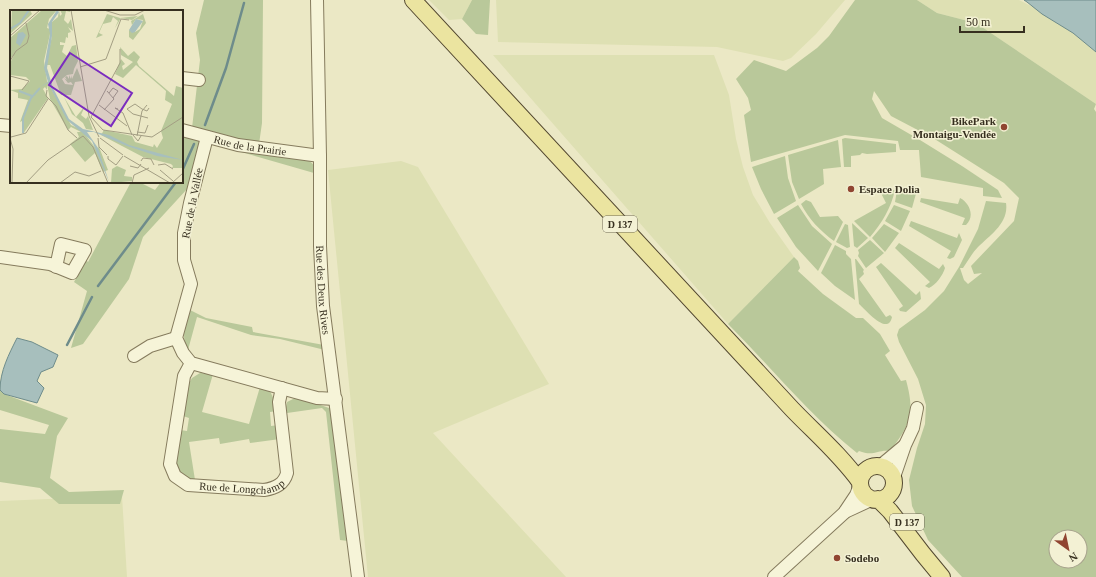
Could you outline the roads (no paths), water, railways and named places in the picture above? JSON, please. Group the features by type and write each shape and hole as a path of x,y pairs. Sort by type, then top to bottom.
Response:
{"main road":[{"name":"D 137","path":"413,0 792,409 829,445 849,467 860,483"},
{"name":"D 137","path":"829,445 875,467"},
{"path":"875,467 888,471 892,485 886,496 875,499 864,494 860,483 863,473 875,467"},
{"name":"D 137","path":"892,485 923,554"},
{"name":"D 137","path":"875,499 890,511 942,577"}],"street":[{"name":"Rue des Deux Rives","path":"317,0 320,246 323,306 358,577"},
{"path":"183,78 199,80"},
{"path":"0,125 10,126"},
{"name":"Rue de la Prairie","path":"183,130 238,145 320,156"},
{"name":"Rue de la Vallée","path":"176,338 191,284 184,260 184,233 206,137"},
{"path":"0,257 56,266"},
{"path":"134,356 150,346 176,338 183,353 191,363 317,398 336,399"},
{"name":"Rue de Longchamp","path":"191,363 184,376 170,464 175,476 188,485 264,490 274,488 286,479 287,473 279,402 282,388"},
{"path":"892,485 905,445 913,428 917,408"},
{"path":"875,467 905,445"},
{"path":"774,577 844,513 856,495 860,483"},
{"path":"844,513 875,499"}],"water":[{"path":"1024,0 1096,0 1096,52 1073,33 1042,14"},
{"path":"17,338 32,342 58,355 53,367 41,372 37,381 44,388 37,403 4,394 0,390 3,369"}],"waterway":[{"path":"205,125 226,68 244,3"},
{"path":"183,169 194,144"},
{"path":"98,286 175,183"},
{"path":"67,345 92,297"}],"place":[{"name":"BikePark Montaigu-Vendée","path":"1004,127"},
{"name":"Espace Dolia","path":"851,189"},
{"name":"Sodebo","path":"837,558"}]}
